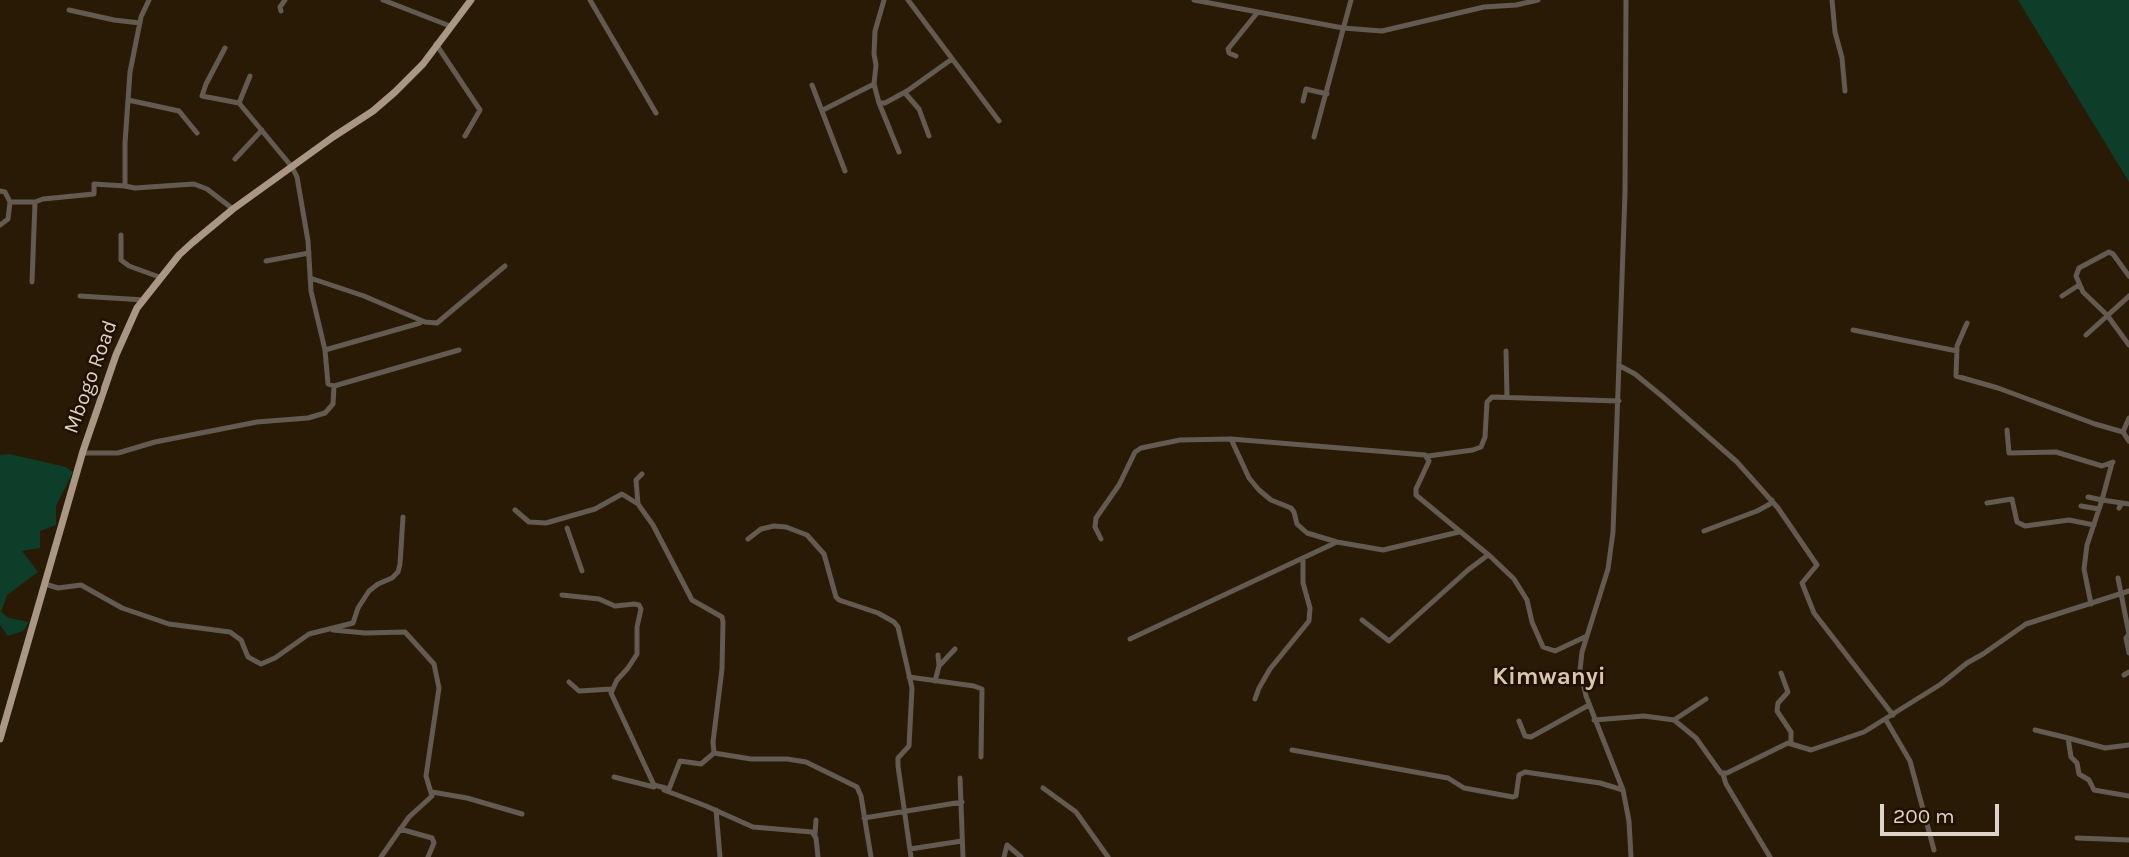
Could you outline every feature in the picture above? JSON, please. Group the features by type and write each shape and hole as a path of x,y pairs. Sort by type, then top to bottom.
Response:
{"main road":[{"name":"Mbogo Road","path":"0,739 82,453 116,355 132,318 179,255 233,209 373,111 423,64 471,0"}],"street":[{"path":"125,186 130,72 140,23 148,2 138,0"},
{"path":"281,11 280,7 285,0"},
{"path":"383,0 450,26"},
{"path":"590,0 656,113"},
{"path":"884,0 875,31 874,84 899,152"},
{"path":"908,0 999,121"},
{"path":"1194,0 1343,28 1382,31 1484,8 1538,0"},
{"path":"1314,137 1351,0"},
{"path":"1626,0 1626,138 1612,545 1580,670 1594,720 1623,790 1629,821 1631,857"},
{"path":"1832,0 1845,91"},
{"path":"69,10 140,23"},
{"path":"1236,56 1229,53 1228,48 1257,13"},
{"path":"436,44 480,110 466,136"},
{"path":"225,48 205,84 202,96 239,103 292,167 297,177 309,253 311,291 325,349 326,382 334,386 459,350"},
{"path":"879,103 885,103 905,93 952,59"},
{"path":"239,103 250,76"},
{"path":"823,110 874,84"},
{"path":"812,85 845,171"},
{"path":"1303,101 1306,89 1327,94"},
{"path":"905,93 919,109 929,136"},
{"path":"128,100 179,111 197,133"},
{"path":"234,159 262,130"},
{"path":"10,202 35,202 93,194 94,184 135,188 194,184 233,209"},
{"path":"0,191 5,192 10,202 8,219 0,225"},
{"path":"33,282 35,202"},
{"path":"121,235 121,260 129,266 162,278"},
{"path":"267,261 309,253"},
{"path":"2129,275 2113,254 2107,253 2077,270 2076,276 2086,296 2108,315 2129,345"},
{"path":"310,278 364,296 425,322 437,323 505,265"},
{"path":"2062,296 2079,285"},
{"path":"80,296 144,300"},
{"path":"2086,335 2129,296"},
{"path":"325,349 420,323"},
{"path":"1967,323 1957,346 1956,376 2123,432 2129,441"},
{"path":"1853,330 1957,351"},
{"path":"1506,351 1507,397"},
{"path":"1620,366 1635,374 1737,462 1772,500 1817,565 1802,583 1814,613 1893,715"},
{"path":"82,453 118,453 155,442 257,422 308,418 325,413 333,404 334,386"},
{"path":"1101,539 1094,527 1096,518 1119,485 1137,449 1180,440 1231,439 1428,456 1481,447 1485,438 1487,402 1492,397 1619,401"},
{"path":"2123,432 2129,418"},
{"path":"2007,429 2009,453 2056,452 2102,466 2113,463 2087,545 2084,569 2091,604"},
{"path":"1231,439 1245,469 1259,490 1271,500 1291,508 1303,531 1337,542 1383,550 1460,532"},
{"path":"1428,456 1429,461 1416,489 1416,495 1488,555 1522,590 1537,635 1546,649 1555,651 1587,636"},
{"path":"638,504 636,480 642,474"},
{"path":"515,510 528,522 546,523 595,509 622,494 638,504 653,525 692,600 722,617 722,669 714,753"},
{"path":"2088,497 2120,505 2129,504"},
{"path":"1987,503 2012,499 2017,522 2025,526 2068,520 2094,525"},
{"path":"1704,531 1757,511 1772,500"},
{"path":"2081,506 2099,509"},
{"path":"45,584 58,588 81,585 122,608 169,624 230,632 241,640 248,657 261,664 275,658 309,634 352,625 358,608 369,591 392,578 397,572 400,564 403,517"},
{"path":"748,539 761,529 774,526 786,527 807,535 824,554 836,597 878,613 896,625 912,698 910,741 907,750 898,758 911,857"},
{"path":"567,528 582,571"},
{"path":"1130,639 1337,542"},
{"path":"1362,620 1389,641 1488,555"},
{"path":"1255,699 1270,669 1309,621 1310,608 1304,592 1303,558"},
{"path":"2118,578 2129,634 2126,638 2129,653"},
{"path":"1791,743 1811,750 1864,732 1886,720 2026,624 2129,591"},
{"path":"562,595 599,599 615,606 634,604 641,609 637,626 637,654 611,693 654,785 668,789 680,761 701,764 714,753 751,759 787,759 815,765 860,791 871,857"},
{"path":"327,629 358,633 405,632 434,664 439,688 426,776 432,796 400,829 381,857"},
{"path":"939,666 955,649"},
{"path":"935,681 939,666 938,655"},
{"path":"1781,673 1788,692 1777,711 1791,732 1791,743"},
{"path":"909,677 982,689 981,757"},
{"path":"569,682 579,691 612,689"},
{"path":"1674,720 1706,699"},
{"path":"1519,721 1525,736 1531,737 1589,705"},
{"path":"1594,720 1644,716 1674,720 1696,738 1723,774 1726,785 1770,857"},
{"path":"1886,720 1910,761 1934,850"},
{"path":"2035,730 2105,748 2129,744"},
{"path":"2068,738 2071,757 2077,763 2079,774 2089,780 2093,789 2129,796"},
{"path":"1723,774 1791,743"},
{"path":"1292,750 1448,778 1464,788 1513,797 1516,796 1521,772 1600,783 1623,790"},
{"path":"614,776 672,793 753,827 810,831 815,834"},
{"path":"960,778 963,857"},
{"path":"1043,788 1076,812 1108,857"},
{"path":"432,792 467,798 522,814"},
{"path":"864,818 962,802"},
{"path":"716,810 720,857"},
{"path":"816,820 818,857"},
{"path":"400,829 432,838 434,842 428,857"},
{"path":"2077,838 2129,840"},
{"path":"910,849 962,841"},
{"path":"1004,857 1007,845 1021,857"}],"green space":[{"path":"2018,0 2129,0 2129,182"},
{"path":"9,454 66,467 73,472 56,506 56,525 40,531 40,548 22,551 38,572 7,595 1,612 9,618 29,622 23,631 8,636 0,625 0,455"}],"district":[{"name":"Kimwanyi","path":"1549,677"}]}
